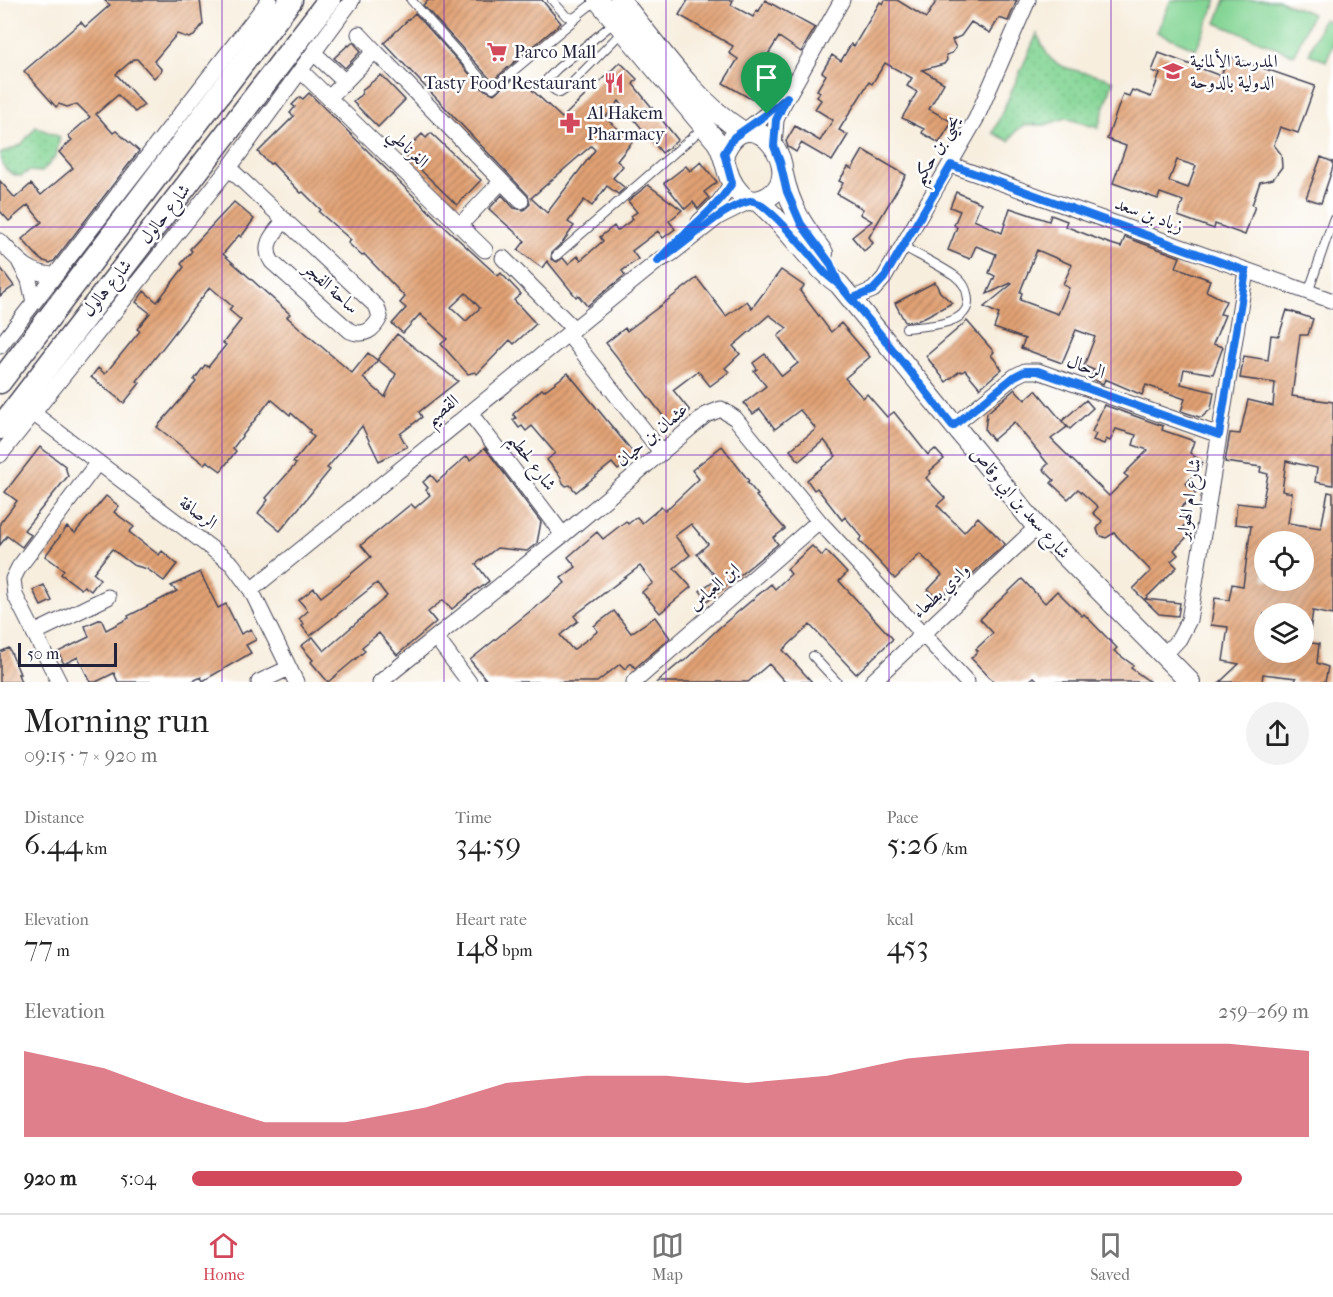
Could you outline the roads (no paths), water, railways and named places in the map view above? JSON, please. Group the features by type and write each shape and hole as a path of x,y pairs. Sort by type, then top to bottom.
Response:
{"main road":[{"name":"شارع حالول","path":"0,382 291,0"},
{"name":"شارع حالول","path":"0,428 329,0"}],"street":[{"path":"0,345 269,0"},
{"name":"شارع هالول","path":"0,455 229,168 352,0"},
{"path":"597,0 705,126 724,153 732,183 740,195 754,201 769,197 782,181 783,174 774,146 776,120 842,0"},
{"path":"620,0 704,101 722,118 744,131 762,134 774,146"},
{"name":"يحيى بن حكيم","path":"845,292 873,290 903,246 976,119 1028,0"},
{"path":"359,34 521,201"},
{"path":"329,98 375,51"},
{"path":"314,53 345,82"},
{"name":"الغرناطي","path":"301,71 485,250"},
{"path":"724,153 731,139 787,97"},
{"name":"زياد بن سعد","path":"951,165 1333,302"},
{"name":"ساحة الفجر","path":"229,168 285,220 377,307 380,317 376,326 364,334 350,331 272,262 268,255 268,242 285,220"},
{"name":"شارع سعد بن ابي وقاص","path":"783,174 792,208 830,263 845,292"},
{"path":"460,225 501,182"},
{"name":"القصيم","path":"658,261 668,249 711,211 732,183"},
{"name":"شارع سعد بن ابي وقاص","path":"754,201 774,216 845,292 1037,527 1186,680"},
{"name":"القصيم","path":"251,590 658,261 671,254 718,217 754,201"},
{"path":"0,241 18,260 35,272 56,275"},
{"path":"503,258 571,332 662,453"},
{"path":"18,260 29,280 34,302"},
{"name":"شارع ام الهوابر","path":"1164,655 1179,639 1190,620 1246,271"},
{"name":"الرحال","path":"953,426 1015,376 1025,371 1038,371 1219,435"},
{"name":"عثمان بن حيان","path":"380,682 563,535 706,415 722,409 735,418 819,521 967,682"},
{"name":"الرصافة","path":"33,413 232,564 251,590 296,682"},
{"name":"شارع لحطيم","path":"470,413 563,535"},
{"path":"58,682 15,595 13,579 15,573 98,462"},
{"name":"ابن العباس","path":"634,682 819,521"},
{"name":"وادي بطحاء","path":"872,682 1037,527"},
{"path":"34,633 108,597"},
{"path":"436,639 469,682"},
{"path":"259,682 289,668"}],"lane":[{"path":"411,0 486,84 493,88 597,0"},
{"path":"552,0 566,16 578,17"},
{"path":"620,26 566,89 560,93 548,85 547,80 558,68 620,26"},
{"path":"556,256 705,126"},
{"path":"1308,293 1330,241 1333,220"},
{"path":"903,246 956,277 967,288 968,304 959,317 947,324 906,328"},
{"path":"813,656 837,682"}],"place":[{"name":"Parco Mall","path":"497,52"},
{"name":"المدرسة الألمانية الدولية بالدوحة","path":"1173,71"},
{"name":"Tasty Food Restaurant","path":"614,83"},
{"name":"Al Hakem Pharmacy","path":"570,123"}]}
